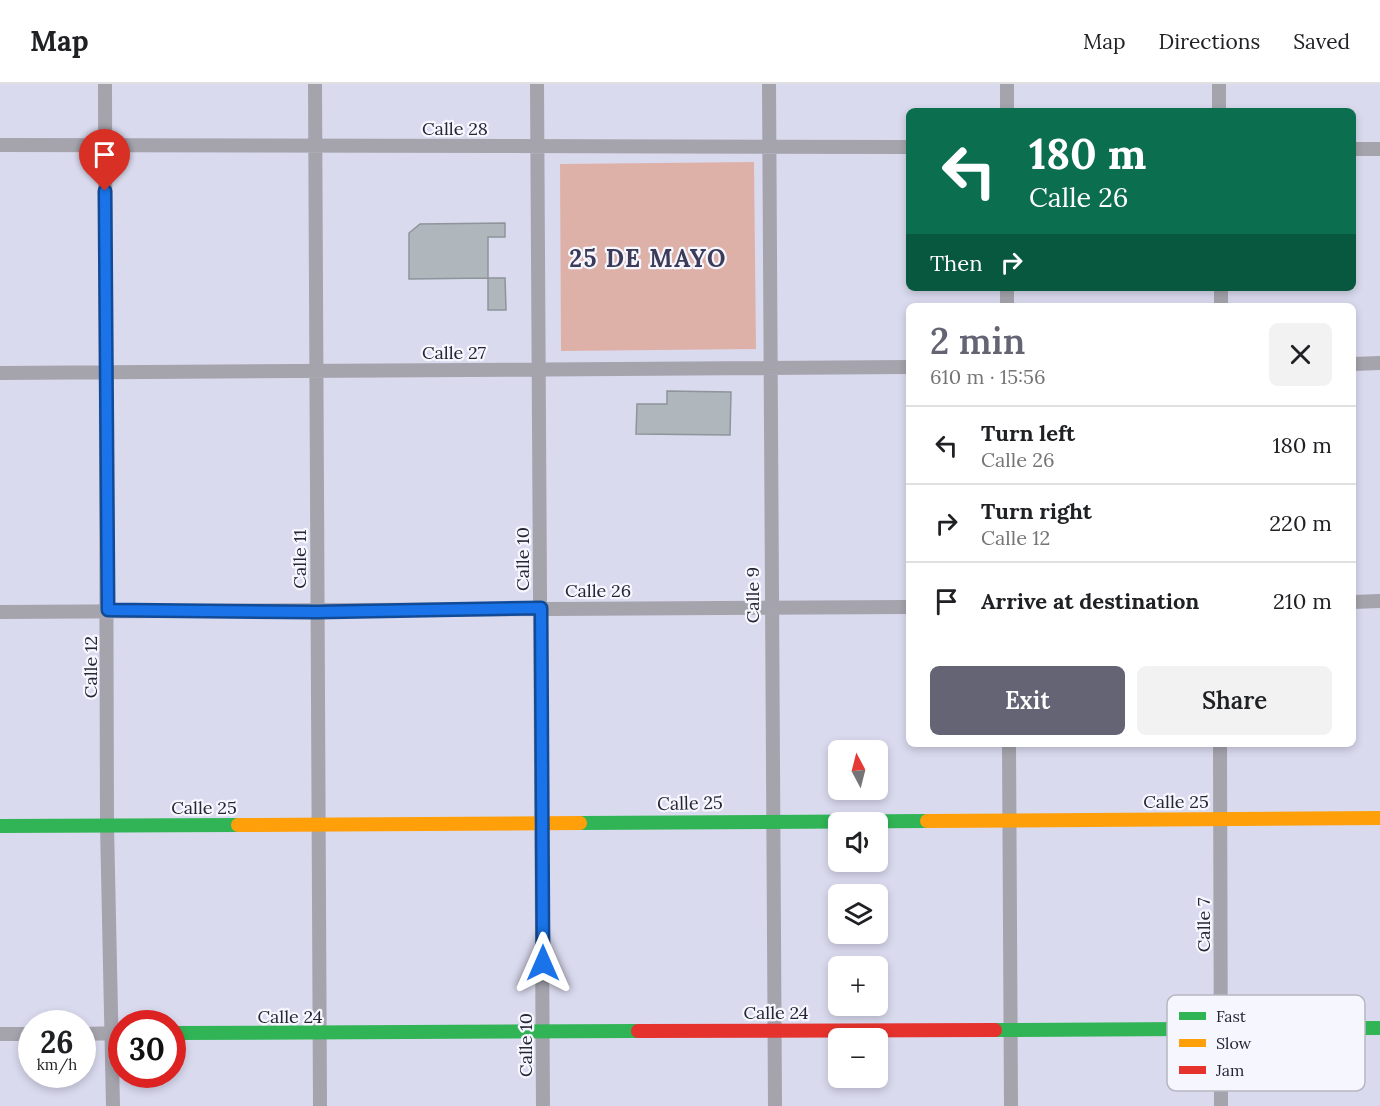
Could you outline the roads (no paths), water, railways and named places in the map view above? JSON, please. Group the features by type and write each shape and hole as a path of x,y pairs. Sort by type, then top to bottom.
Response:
{"street":[{"name":"Calle 12","path":"105,84 107,825 116,1010"},
{"name":"Calle 11","path":"315,84 320,1106"},
{"name":"Calle 10","path":"537,84 543,1106"},
{"name":"Calle 9","path":"769,84 771,820 775,1106"},
{"path":"1007,84 1007,108"},
{"path":"1219,84 1219,108"},
{"name":"Calle 28","path":"0,145 906,147"},
{"path":"1356,149 1380,149"},
{"path":"1356,363 1380,363"},
{"name":"Calle 27","path":"0,373 540,369 770,370 906,367"},
{"path":"1356,602 1380,601"},
{"name":"Calle 26","path":"0,612 906,607"},
{"path":"1009,747 1011,1106"},
{"name":"Calle 7","path":"1220,747 1221,995"},
{"name":"Calle 25","path":"0,826 1380,818"},
{"name":"Calle 24","path":"1365,1028 1380,1028"},
{"name":"Calle 24","path":"186,1034 774,1029 1167,1029"},
{"path":"0,1034 18,1034"},
{"name":"Calle 12","path":"113,1106 114,1088"}],"district":[{"name":"25 DE MAYO","path":"648,258"}]}
